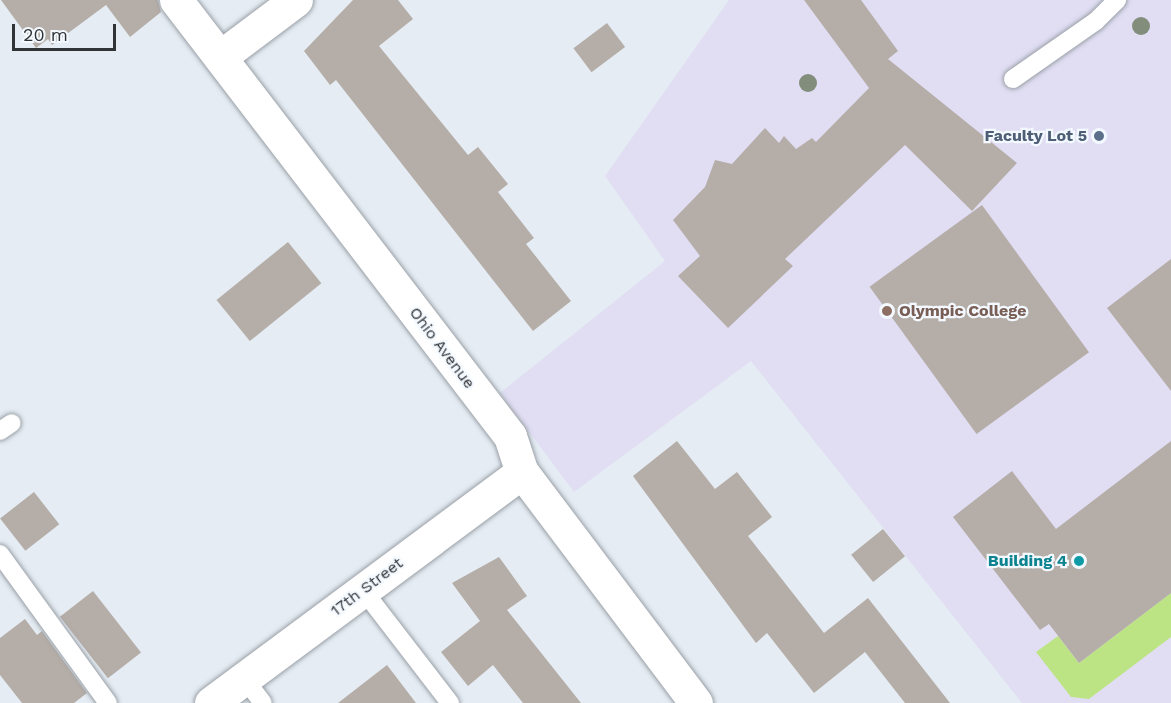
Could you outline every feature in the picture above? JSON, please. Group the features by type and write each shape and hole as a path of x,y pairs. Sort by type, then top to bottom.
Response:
{"street":[{"name":"Ohio Avenue","path":"176,0 510,436 522,472 696,703"},
{"path":"220,57 296,0"},
{"name":"17th Street","path":"211,703 254,691 363,590 522,472"}],"lane":[{"path":"1013,80 1096,21 1117,0"},
{"path":"0,554 108,703"},
{"path":"363,590 450,703"}],"shaded area":[{"name":"Olympic College","path":"729,0 1171,0 1171,703 1022,703 751,361 574,492 500,393 665,261 605,176"}],"green space":[{"path":"1171,593 1171,637 1089,699 1071,697 1036,652 1058,636 1079,663"}],"building":[{"path":"1,0 158,0 161,12 130,37 106,5 52,45 48,39 36,48"},
{"path":"353,0 398,0 413,19 379,46 468,155 478,147 508,184 498,192 534,238 526,244 571,301 533,331 336,80 330,85 304,51"},
{"path":"804,0 861,0 898,51 888,59 1017,163 972,211 905,145 785,259 793,266 728,328 678,276 700,256 673,220 705,187 715,160 732,164 765,128 779,143 784,136 796,149 812,138 816,142 869,88"},
{"path":"607,23 625,47 592,72 573,48"},
{"path":"982,205 1089,352 977,434 870,287"},
{"path":"288,242 321,283 250,341 217,300"},
{"path":"1171,259 1171,391 1107,308"},
{"path":"677,441 715,489 737,472 772,517 748,536 824,633 868,598 950,703 905,703 865,652 814,693 767,633 756,643 633,476"},
{"name":"Building 4","path":"1171,441 1171,593 1079,663 1049,624 1040,630 953,517 1012,471 1056,529"},
{"path":"34,492 59,524 25,551 0,518"},
{"path":"883,529 905,556 873,582 851,555"},
{"path":"499,557 527,596 507,610 581,703 523,703 493,665 468,686 441,652 480,621 452,583"},
{"path":"93,591 141,652 108,678 60,617"},
{"path":"25,619 37,635 42,631 87,693 74,703 22,703 0,675 0,638"},
{"path":"387,665 416,703 338,703"}],"place":[{"name":"Faculty Lot 5","path":"1099,136"},
{"name":"Olympic College","path":"887,311"},
{"name":"Building 4","path":"1079,561"}]}
